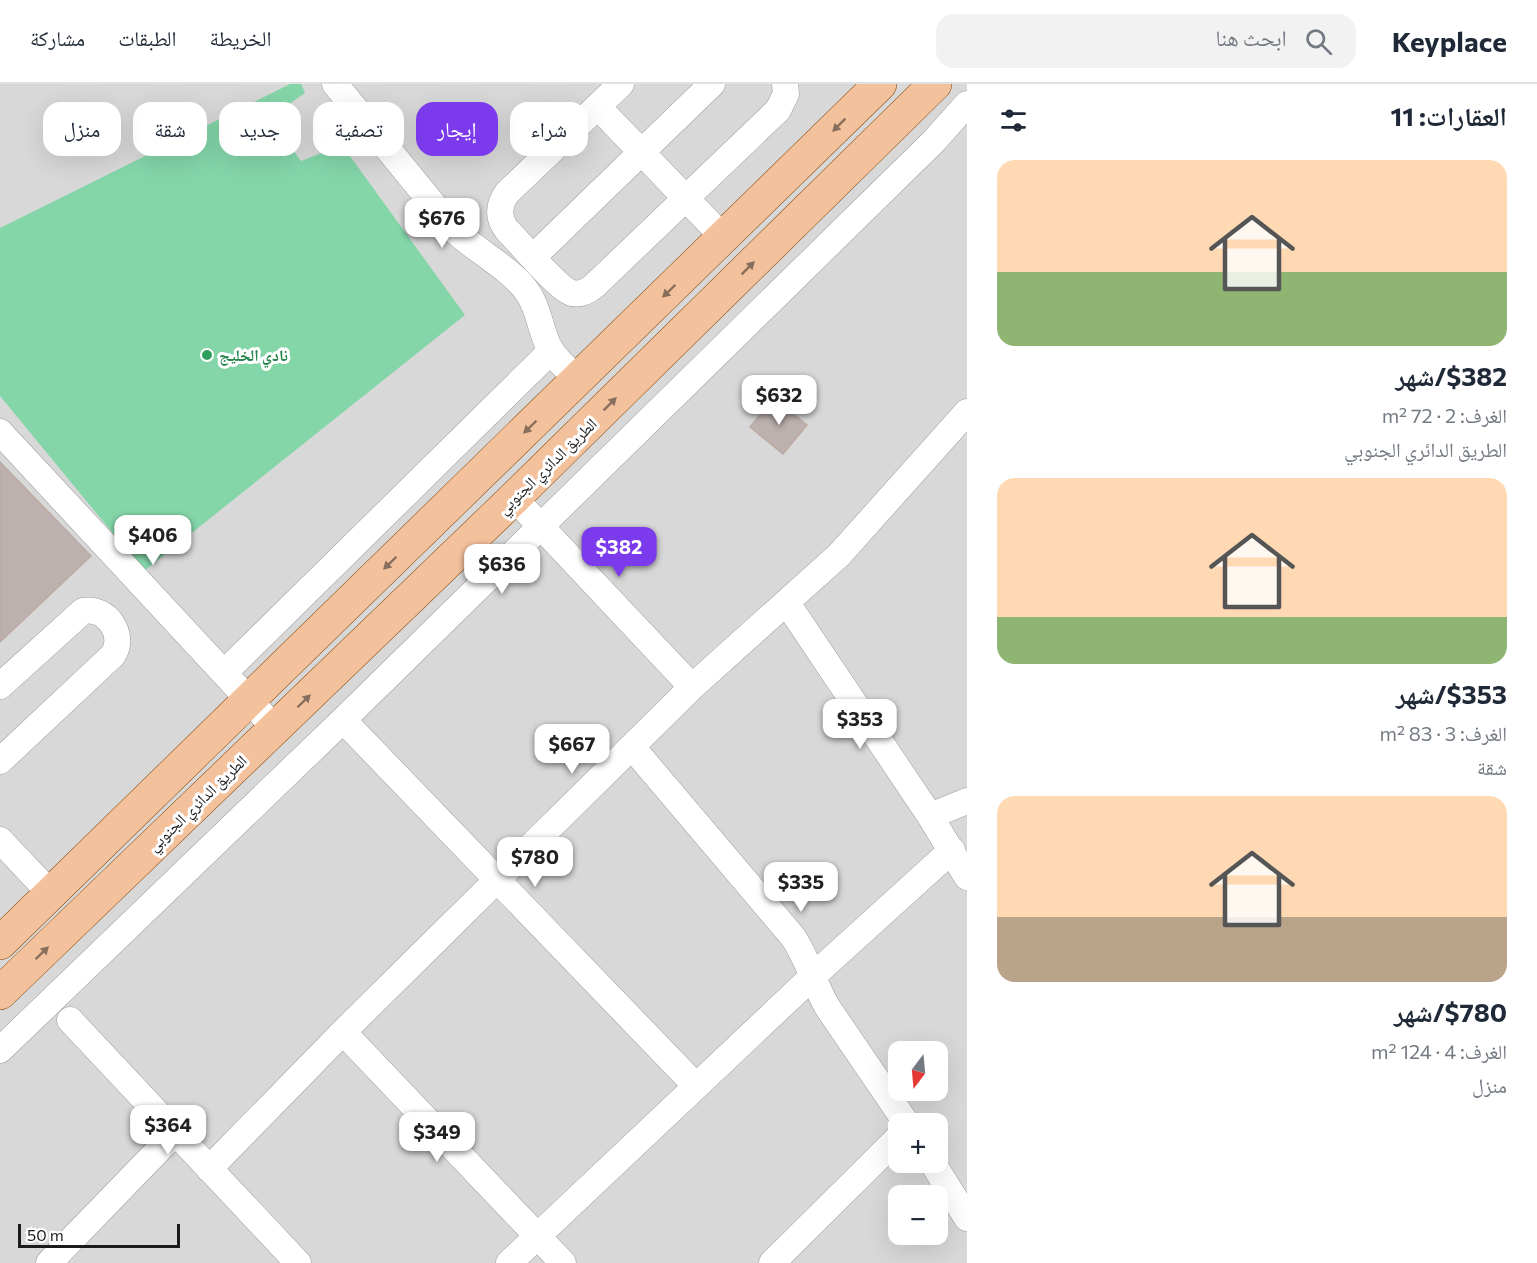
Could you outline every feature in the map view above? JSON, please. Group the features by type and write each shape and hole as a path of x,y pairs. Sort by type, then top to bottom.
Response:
{"main road":[{"path":"0,943 880,84"},
{"name":"الطريق الدائري الجنوبي","path":"0,993 514,498 936,84"}],"street":[{"path":"335,84 454,230 470,245 517,279 537,309 551,351 579,379"},
{"path":"621,84 507,193 500,208 502,224 564,289 570,292 583,293 594,286 778,110 786,94 785,84"},
{"path":"533,257 712,84"},
{"path":"0,1050 343,720 964,114 936,84"},
{"path":"598,107 724,238"},
{"path":"224,674 551,351"},
{"path":"209,1169 496,879 692,687 839,555 967,412"},
{"path":"0,432 275,728"},
{"path":"514,498 692,687"},
{"path":"787,603 930,816 967,878"},
{"path":"0,686 83,611 101,613 116,628 119,642 113,655 0,761"},
{"path":"343,720 696,1086"},
{"path":"632,747 793,937 805,956 812,977 828,1008 900,1113"},
{"path":"930,816 967,801"},
{"path":"0,840 51,894"},
{"path":"509,1263 812,977 952,850"},
{"path":"70,1020 291,1261"},
{"path":"343,1032 563,1263"},
{"path":"49,1263 175,1133"},
{"path":"772,1263 888,1148"},
{"path":"939,1173 967,1218"}],"shaded area":[{"path":"0,84 967,84 967,1263 0,1263"}],"green space":[{"name":"نادي الخليج","path":"290,84 301,84 305,93 292,102 254,102"},
{"name":"نادي الخليج","path":"219,119 219,156 297,156 301,161 314,156 350,156 465,315 144,571 0,396 0,228 145,156 207,156 207,125"}],"building":[{"path":"774,398 807,425 783,454 750,427"},
{"path":"0,462 91,556 0,642"}],"place":[{"name":"نادي الخليج","path":"207,355"}]}
